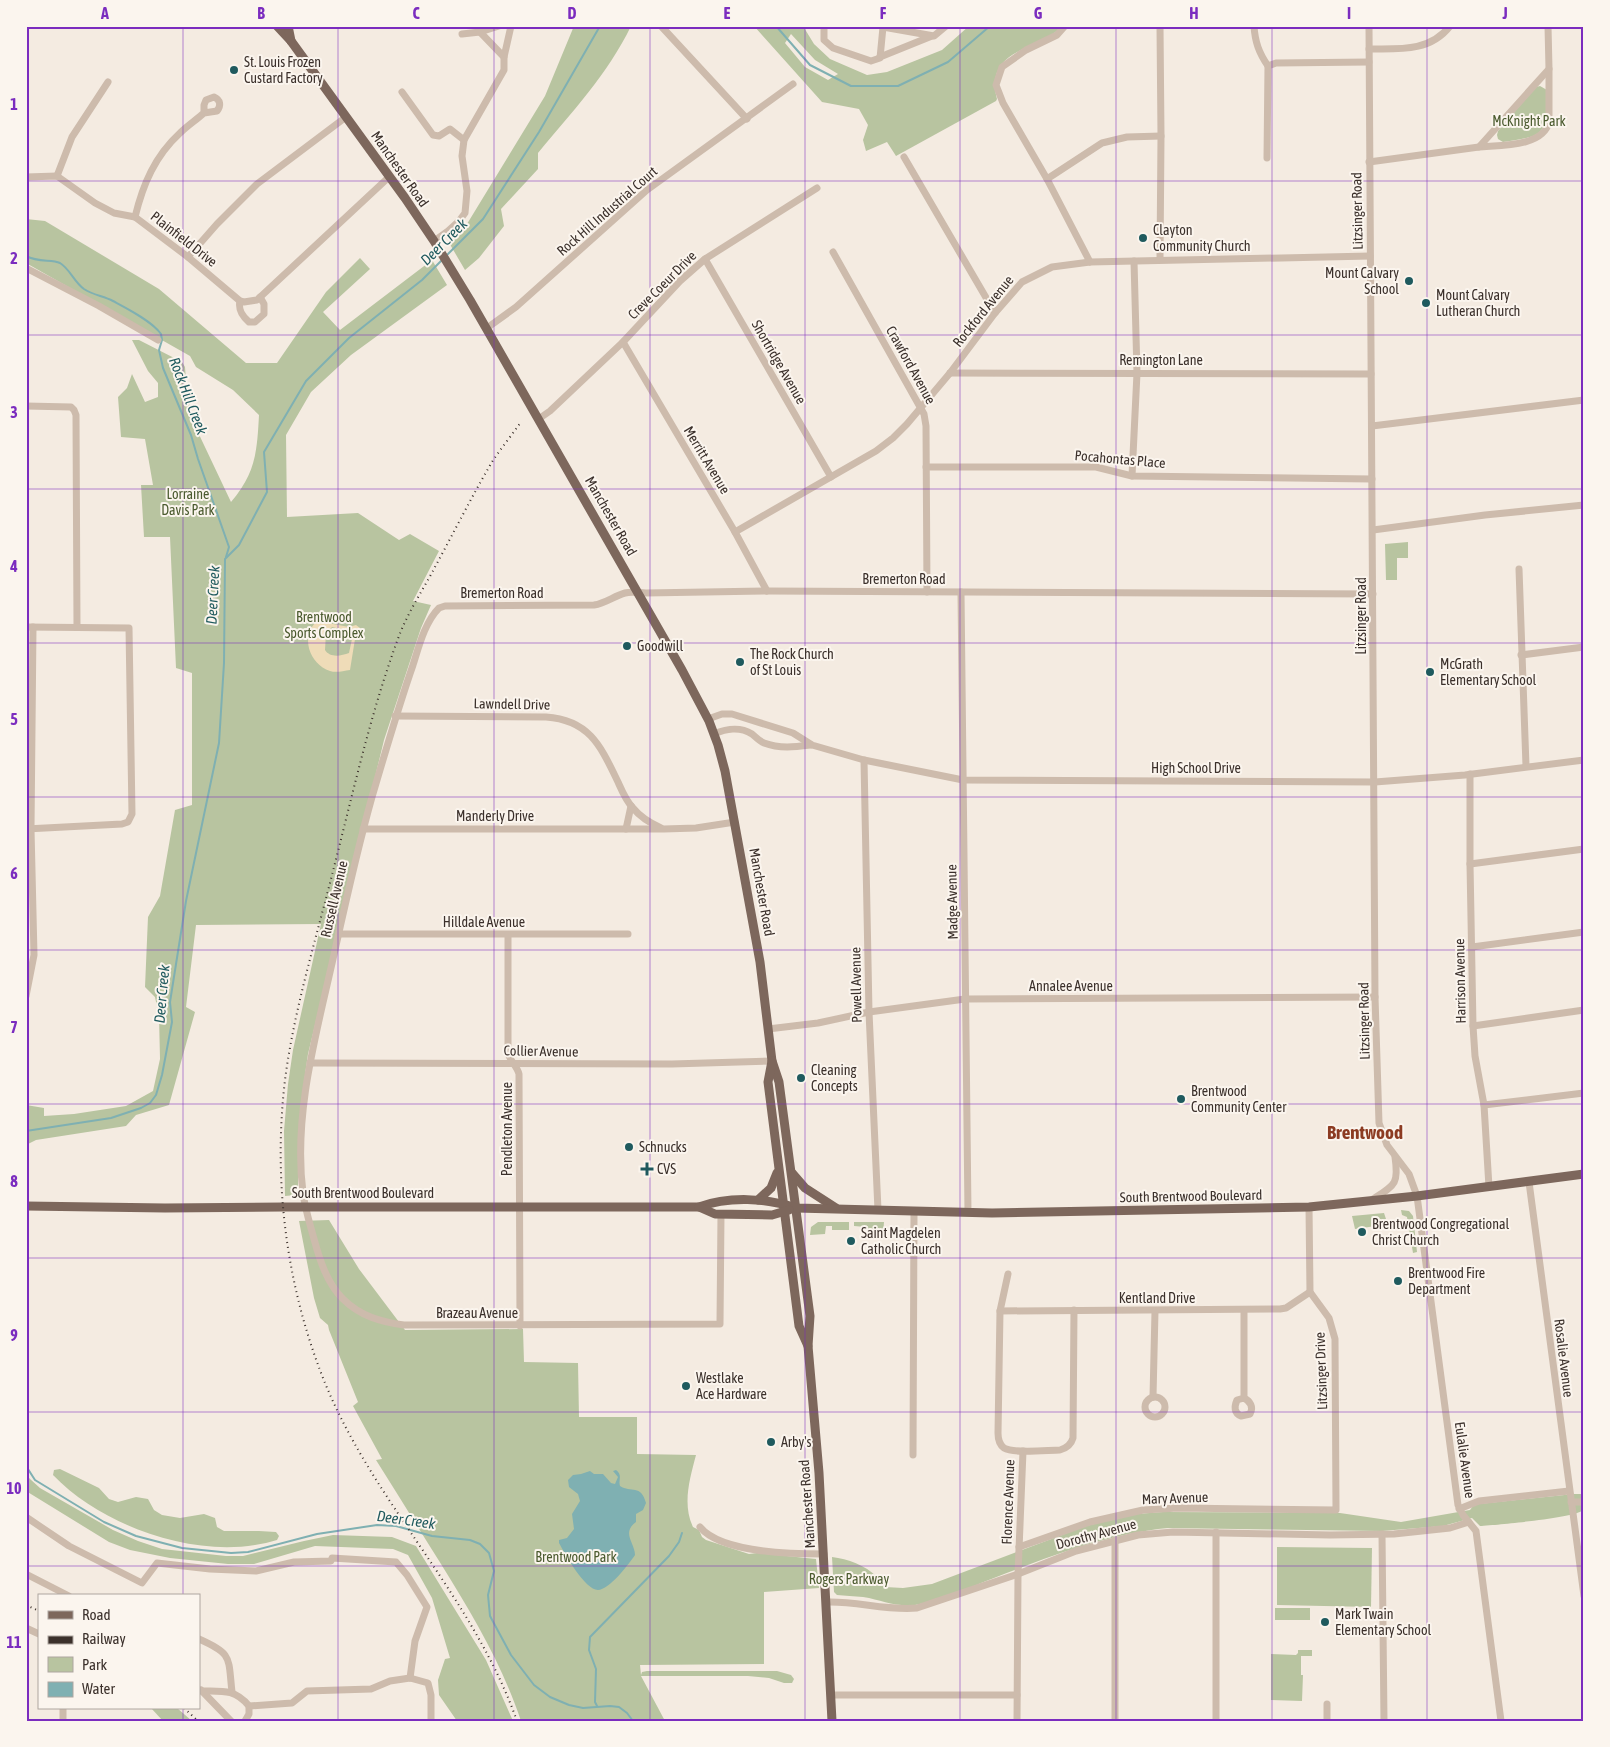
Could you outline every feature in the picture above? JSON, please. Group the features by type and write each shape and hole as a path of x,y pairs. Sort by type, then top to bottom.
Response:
{"main road":[{"name":"Manchester Road","path":"277,26 291,41 436,244 540,418 682,670 714,734 723,764 735,822 761,968 772,1061 780,1082 810,1316 808,1346 818,1453 832,1721"},
{"name":"Manchester Road","path":"288,26 291,41"},
{"name":"Manchester Road","path":"772,1061 768,1082 778,1168 799,1326 808,1346"},
{"path":"758,1200 771,1188 778,1168"},
{"path":"791,1172 805,1188 838,1209"},
{"name":"South Brentwood Boulevard","path":"26,1206 165,1208 305,1206 699,1207 716,1201 758,1200 784,1208 968,1212 1309,1207 1417,1196 1584,1174"},
{"name":"South Brentwood Boulevard","path":"699,1207 715,1214 772,1215 784,1208"}],"street":[{"path":"462,34 480,32 499,26"},
{"path":"436,244 465,213 467,191 462,156 464,140 504,70 504,57 511,26"},
{"path":"661,26 747,118"},
{"path":"824,26 824,40 833,48 871,61 932,36 946,26"},
{"path":"1065,26 1057,35 1026,50 1002,67 996,85 1003,104 1047,179 1090,262"},
{"path":"1160,26 1160,259"},
{"path":"1254,26 1255,39 1260,56 1268,66 1267,158"},
{"name":"Litzsinger Road","path":"1369,26 1374,782 1379,1123 1384,1139 1408,1174 1417,1196"},
{"path":"1369,49 1406,49 1427,45 1450,26"},
{"path":"1370,162 1532,141 1547,130 1549,122 1548,26"},
{"path":"880,57 883,27 932,36"},
{"path":"480,32 504,57"},
{"path":"1268,66 1276,63 1369,62"},
{"path":"1479,147 1549,69"},
{"path":"26,177 57,176 72,137 108,82"},
{"name":"Rock Hill Industrial Court","path":"487,328 516,307 647,190 793,84"},
{"path":"402,92 433,135 439,136 450,129 464,140"},
{"path":"135,216 141,192 155,162 180,133 204,113"},
{"path":"188,257 217,224 257,184 346,117"},
{"path":"1047,179 1102,143 1126,137 1161,136"},
{"path":"904,157 995,313"},
{"name":"Plainfield Drive","path":"57,176 95,203 114,213 135,216 240,301 241,313 248,322 255,322 264,314 264,304 258,298"},
{"path":"240,301 244,302 258,298 389,176"},
{"name":"Creve Coeur Drive","path":"540,418 550,411 623,342 680,281 705,259 817,188"},
{"name":"Crawford Avenue","path":"833,252 921,407 926,421 927,592"},
{"name":"Rockford Avenue","path":"735,532 882,447 898,433 950,373 995,313 1022,282 1052,267 1090,262 1160,259 1370,256"},
{"name":"Shortridge Avenue","path":"705,259 831,477"},
{"path":"1132,476 1137,373 1134,260"},
{"path":"26,268 99,306 158,340"},
{"name":"Merritt Avenue","path":"623,342 768,591"},
{"name":"Remington Lane","path":"950,373 1371,374"},
{"path":"1372,426 1584,400"},
{"path":"26,406 71,408 76,415 77,627"},
{"name":"Pocahontas Place","path":"926,466 1096,467 1132,476 1372,479"},
{"path":"1373,530 1485,514 1584,505"},
{"path":"1520,569 1521,655 1526,766"},
{"name":"Bremerton Road","path":"439,608 446,606 594,605 626,592 1373,594"},
{"name":"Madge Avenue","path":"961,592 968,1212"},
{"name":"Russell Avenue","path":"305,1206 301,1159 302,1128 310,1062 338,934 363,829 395,716 421,642 430,620 439,608"},
{"path":"26,996 34,955 29,829 29,627 129,628 132,814 128,822 122,824 29,829"},
{"path":"1521,655 1584,647"},
{"name":"High School Drive","path":"708,719 722,714 732,714 793,733 812,745 864,760 963,780 1374,782 1470,774 1584,760"},
{"name":"Lawndell Drive","path":"395,716 546,717 561,718 569,721 585,731 601,749 631,806 643,818 664,829"},
{"name":"High School Drive","path":"714,734 726,729 736,729 750,733 760,741 778,747 791,748 812,745"},
{"name":"Powell Avenue","path":"864,760 869,1012 878,1210"},
{"name":"Harrison Avenue","path":"1470,774 1473,1026 1475,1056 1484,1105 1489,1187"},
{"path":"626,829 631,806"},
{"name":"Manderly Drive","path":"363,829 664,829 696,828 735,822"},
{"path":"1470,864 1584,849"},
{"path":"1472,947 1584,932"},
{"name":"Hilldale Avenue","path":"338,934 628,934"},
{"name":"Pendleton Avenue","path":"508,935 508,1054 517,1067 519,1074 520,1326"},
{"name":"Annalee Avenue","path":"768,1030 818,1023 869,1012 965,999 1376,997"},
{"path":"1473,1026 1584,1010"},
{"name":"Collier Avenue","path":"310,1062 663,1064 772,1061"},
{"path":"1484,1105 1584,1093"},
{"path":"1371,1201 1393,1186 1397,1179 1395,1157"},
{"name":"Rosalie Avenue","path":"1529,1182 1584,1596"},
{"name":"Eulalie Avenue","path":"1417,1196 1459,1509 1476,1531 1502,1721"},
{"name":"Brazeau Avenue","path":"305,1206 323,1266 331,1285 356,1310 384,1322 404,1325 720,1324 720,1214"},
{"path":"1309,1207 1310,1292"},
{"path":"913,1455 914,1211"},
{"name":"Florence Avenue","path":"1008,1274 1000,1311 998,1438 1004,1448 1023,1451 1018,1574 1017,1721"},
{"name":"Kentland Drive","path":"1000,1311 1244,1310 1286,1308 1310,1292"},
{"name":"Litzsinger Drive","path":"1310,1292 1329,1318 1334,1339 1336,1510"},
{"path":"1023,1451 1060,1450 1065,1449 1072,1443 1074,1310"},
{"path":"1153,1397 1155,1310"},
{"path":"1244,1310 1244,1398"},
{"path":"1459,1509 1480,1501 1569,1491"},
{"path":"1571,1502 1584,1502"},
{"name":"Mary Avenue","path":"1019,1547 1090,1522 1143,1510 1178,1508 1336,1510"},
{"path":"26,1517 69,1546 142,1584 157,1563 256,1572 294,1562 331,1561 332,1558 396,1562 428,1607 415,1641 410,1678"},
{"name":"Dorothy Avenue","path":"827,1602 855,1602 896,1609 917,1608 1018,1574 1054,1558 1115,1540 1154,1533 1382,1534 1450,1528 1469,1522"},
{"path":"700,1528 711,1537 741,1548 788,1553 824,1554"},
{"path":"1216,1532 1216,1721"},
{"path":"1382,1534 1384,1721"},
{"path":"1115,1540 1115,1721"},
{"path":"26,1574 65,1594"},
{"path":"26,1628 38,1634"},
{"path":"200,1639 220,1648 228,1658 232,1692"},
{"path":"249,1706 292,1702 307,1691 370,1689 390,1681 410,1678 428,1684 431,1695 431,1721"},
{"path":"200,1689 232,1692 243,1699 249,1706 249,1714 245,1721"},
{"path":"200,1689 231,1721"},
{"path":"831,1695 1017,1694"},
{"path":"1327,1704 1327,1721"}],"green space":[{"path":"574,26 631,26 622,44 600,77 538,153 538,169 501,209 504,226 479,258 465,270 448,241 449,238 467,224 545,96"},
{"path":"754,26 803,26 814,44 830,59 867,75 887,72 942,50 969,26 1063,26 1052,34 1015,53 1005,61 998,70 995,83 996,101 896,156 887,142 866,151 863,140 868,125 859,109 822,102","holes":["791,34 815,60 838,74 828,80 805,67 785,43"]},
{"name":"McKnight Park","path":"1540,86 1547,90 1546,116 1541,130 1536,135 1528,138 1503,142 1498,139 1498,131 1536,87"},
{"path":"26,219 45,221 159,289 246,363 277,363 326,292 360,258 370,269 323,312 340,330 432,260 447,285 351,355 311,392 286,435 287,517 358,513 399,540 410,534 439,551 413,601 431,605 421,628 384,740 308,1054 299,1139 298,1191 296,1195 285,1196 284,1131 288,1084 293,1050 321,924 196,925 186,1007 195,1012 169,1105 136,1115 126,1126 36,1140 26,1145 26,1105 44,1108 44,1116 74,1114 126,1106 153,1091 160,1059 159,1016 155,997 145,987 148,917 160,896 175,810 192,805 192,673 176,668 170,537 144,537 141,485 153,485 145,439 121,437 118,397 127,388 132,374 145,402 158,397 158,383 148,371 132,340 139,340 182,362 185,367 187,394 195,426 231,502 246,481 254,461 259,415 233,390 196,367 190,356 26,263"},
{"path":"1408,542 1408,558 1397,558 1397,580 1386,580 1385,544"},
{"path":"1401,1210 1409,1211 1413,1216 1417,1252 1413,1253 1407,1217 1402,1215"},
{"path":"1384,1213 1386,1219 1382,1220 1383,1225 1355,1229 1352,1216"},
{"name":"Brentwood Park","path":"329,1220 359,1269 405,1330 523,1329 524,1362 578,1363 579,1417 637,1417 637,1454 696,1455 688,1491 688,1509 693,1527 699,1530 702,1537 706,1540 749,1554 757,1553 816,1559 819,1588 764,1592 764,1664 640,1665 641,1675 642,1672 647,1671 777,1671 791,1675 794,1679 792,1683 748,1676 641,1676 665,1721 521,1721 505,1679 486,1640 453,1583 376,1460 382,1459 353,1406 358,1402 328,1325 320,1318 314,1298 299,1221"},
{"path":"818,1222 849,1222 849,1230 832,1230 832,1226 826,1226 825,1234 810,1235 811,1227"},
{"path":"854,1222 884,1222 883,1235 872,1235 872,1231 866,1230 866,1227 854,1226"},
{"path":"60,1469 99,1488 109,1499 118,1502 136,1497 148,1499 154,1510 162,1515 180,1518 204,1514 215,1518 217,1527 224,1531 276,1532 279,1536 277,1540 263,1544 229,1547 201,1546 174,1541 120,1522 95,1508 72,1493 53,1475 54,1470"},
{"path":"26,1474 40,1488 113,1530 162,1549 243,1556 333,1535 392,1537 416,1546 486,1660 513,1721 457,1721 439,1695 438,1680 445,1659 450,1658 432,1598 408,1555 393,1549 315,1546 254,1564 228,1564 170,1558 130,1550 109,1542 26,1491"},
{"name":"Rogers Parkway","path":"1584,1494 1583,1510 1566,1516 1517,1523 1480,1526 1472,1518 1443,1526 1382,1531 1168,1528 1145,1531 1080,1547 945,1597 915,1605 901,1605 863,1597 837,1595 834,1592 832,1557 844,1559 862,1566 878,1578 885,1587 903,1588 932,1584 1086,1526 1136,1514 1163,1512 1340,1513 1401,1522 1470,1510 1473,1506 1479,1504"},
{"path":"1277,1547 1372,1548 1371,1607 1277,1605"},
{"path":"1275,1608 1310,1608 1310,1620 1275,1620"},
{"path":"1298,1650 1312,1650 1312,1656 1301,1656 1301,1675 1303,1675 1302,1701 1271,1700 1271,1654 1296,1655"},
{"path":"153,1710 179,1710 192,1721 163,1721"}],"sand":[{"path":"317,621 349,627 356,625 360,628 360,633 355,639 350,670 332,672 317,662 312,656 308,642 312,627","holes":["332,627 349,631 352,639 349,653 336,656 327,653 325,650 326,633"]}],"water":[{"path":"616,1470 620,1476 620,1486 638,1491 644,1497 646,1503 643,1510 636,1514 636,1522 629,1534 635,1555 624,1570 608,1586 598,1590 587,1584 582,1578 559,1543 559,1540 567,1538 574,1529 572,1514 580,1501 578,1494 569,1487 568,1480 573,1475 590,1471 594,1474 603,1474 611,1483 615,1484 618,1477 613,1471"}],"waterway":[{"name":"Deer Creek","path":"446,256 483,219 539,132 600,26"},
{"name":"Deer Creek","path":"776,26 810,65 851,86 898,86 948,62 990,26"},
{"name":"Rock Hill Creek","path":"26,256 60,263 84,289 132,311 152,324 161,334 162,340 159,350 163,368 191,435 229,547 226,557"},
{"name":"Deer Creek","path":"26,1131 111,1118 141,1108 150,1103 156,1095 162,1075 172,1022 170,1002 186,901 219,743 224,663 225,559 239,545 267,492 264,452 306,381 349,338 422,280 443,259"},
{"name":"Deer Creek","path":"26,1466 35,1480 104,1522 136,1536 182,1548 231,1553 248,1552 317,1534 377,1525 396,1526 432,1536 470,1540 480,1544 489,1553 494,1571 488,1595 490,1616 511,1655 534,1685 550,1697 569,1705 583,1708 619,1707 633,1721"},
{"path":"597,1706 595,1702 596,1669 589,1650 590,1637 669,1556 679,1542 682,1533"}],"railway":[{"path":"517,1721 498,1675 475,1631 368,1466 344,1423 323,1378 310,1342 292,1269 282,1193 281,1156 285,1080 294,1026 364,750 389,664 407,618 470,501 492,462 521,422"},
{"path":"26,1605 38,1611"},
{"path":"186,1710 198,1721"}],"place":[{"name":"St. Louis Frozen Custard Factory","path":"234,70"},
{"name":"Clayton Community Church","path":"1143,238"},
{"name":"Mount Calvary School","path":"1409,281"},
{"name":"Mount Calvary Lutheran Church","path":"1426,303"},
{"name":"Goodwill","path":"627,646"},
{"name":"The Rock Church of St Louis","path":"740,662"},
{"name":"McGrath Elementary School","path":"1430,672"},
{"name":"Cleaning Concepts","path":"801,1078"},
{"name":"Brentwood Community Center","path":"1181,1099"},
{"name":"Schnucks","path":"629,1147"},
{"name":"CVS","path":"647,1169"},
{"name":"Brentwood Congregational Christ Church","path":"1362,1232"},
{"name":"Saint Magdelen Catholic Church","path":"851,1241"},
{"name":"Brentwood Fire Department","path":"1398,1281"},
{"name":"Westlake Ace Hardware","path":"686,1386"},
{"name":"Arby's","path":"771,1442"},
{"name":"Mark Twain Elementary School","path":"1325,1622"}],"district":[{"name":"Brentwood","path":"1365,1132"}],"park label":[{"name":"Lorraine Davis Park","path":"188,502"},
{"name":"Brentwood Sports Complex","path":"324,626"}]}
